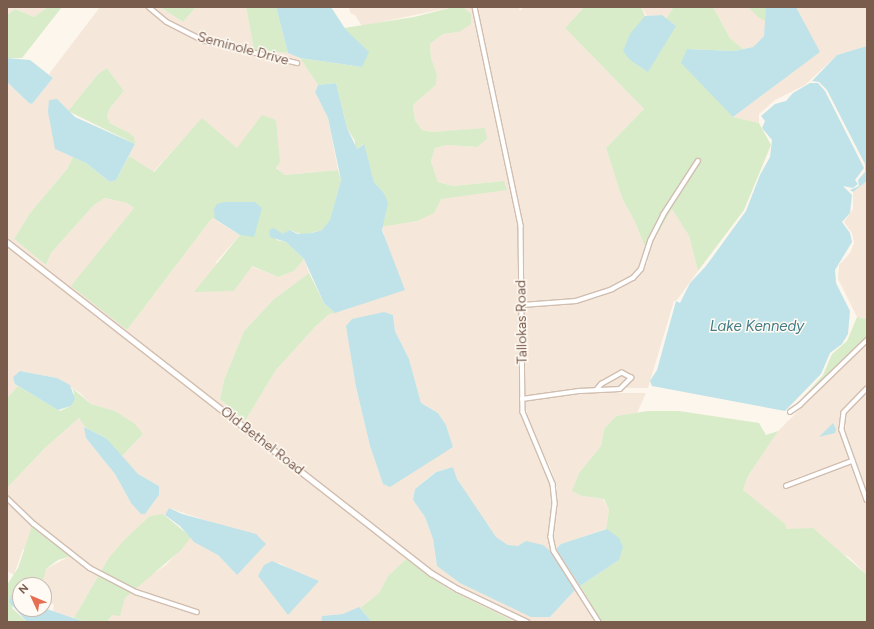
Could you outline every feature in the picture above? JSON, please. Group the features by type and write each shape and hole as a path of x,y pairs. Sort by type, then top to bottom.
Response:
{"street":[{"name":"Seminole Drive","path":"149,7 167,22 202,40 297,63"},
{"name":"Tallokas Road","path":"475,7 519,212 522,304 522,399 526,422 549,470 554,489 551,537 554,551 599,622"},
{"path":"522,304 576,301 612,289 633,278 641,269 650,240 663,215 698,161"},
{"name":"Old Bethel Road","path":"7,242 431,573 458,589 527,622"},
{"path":"790,412 800,405 867,340"},
{"path":"522,399 597,390 620,389 631,378 622,374 602,384 597,390"},
{"path":"867,389 844,413 843,436 867,500"},
{"path":"786,486 852,461"},
{"path":"7,498 34,524 90,568 136,592 197,612"}],"shaded area":[{"path":"7,7 48,7 34,17 15,9 7,15"},
{"path":"100,7 146,7 165,24 201,42 299,66 299,61 202,38 179,28 152,7 160,7 183,22 196,7 246,7 254,50 288,53 300,58 318,85 315,92 328,118 338,170 284,175 276,167 237,148 202,119 153,172 129,156 135,144 120,128 110,123 107,116 110,108 124,91 107,68 98,74 68,111 66,110 55,149 73,157 67,169 30,213 14,239 46,265 51,253 94,205 105,198 127,203 134,208 72,286 127,330 212,218 240,235 215,263 251,266 278,277 294,271 304,259 309,273 274,299 244,331 224,380 220,399 245,421 276,370 315,327 329,314 351,308 387,245 382,227 417,221 441,199 504,181 453,186 438,182 431,161 435,148 447,145 477,147 485,129 432,132 422,130 415,120 413,105 436,85 437,74 431,58 430,44 443,34 459,32 471,14 463,7 473,7 517,213 520,406 525,426 551,484 552,503 548,537 553,553 508,545 496,537 474,507 457,479 453,467 435,472 415,489 413,500 425,517 433,539 437,566 550,617 576,589 597,622 533,622 459,587 432,571 7,239 7,82 29,103 32,104 53,78 49,74","holes":["393,315 395,331 409,359 421,403 438,413 446,425 453,447 383,484 370,446 356,387 349,338"]},
{"path":"349,7 453,7 362,26 355,15 350,13"},
{"path":"477,7 519,7 520,11 524,7 584,7 565,28 644,109 606,148 622,198 635,222 647,252 672,209 689,236 698,271 677,300 674,301 648,388 589,388 525,396 524,307 568,305 597,298 635,280 643,271 648,261 644,258 639,268 627,279 595,293 566,300 524,302 521,213"},
{"path":"641,7 683,7 673,8 666,19 662,15 647,16"},
{"path":"713,7 748,7 766,21 764,36 753,47 743,49 730,38"},
{"path":"796,7 867,7 867,46 837,55 805,85 775,100 759,114 759,123 733,117 819,52"},
{"path":"867,181 867,319 857,317 838,279 839,265 850,253 854,243 852,233 844,222 853,209 853,192"},
{"path":"7,245 430,575 521,622 515,622 448,589 406,559 388,576 379,593 360,608 343,614 322,616 321,622 107,622 125,598 144,580 166,565 191,537 218,555 237,575 225,527 169,508 165,515 163,514 108,559 74,618 53,611 52,577 43,577 46,569 70,556 23,549 14,575 7,571 7,488 45,448 79,418 85,426 86,438 115,474 131,503 145,514 159,495 159,486 138,474 121,457 143,434 115,411 91,404 80,393 57,378 21,371 15,384 18,386 7,398","holes":["280,563 295,572 319,581 264,565"]},
{"path":"867,343 867,385 842,411 840,421 841,436 849,459 793,479 783,485 786,489 795,484 851,464 867,507 867,575 849,557 787,529 743,490 748,476 777,432"},
{"path":"590,393 646,393 637,413 616,416 604,429 601,446 579,473 573,490 582,496 603,499 609,510 606,529 562,544 556,549 553,537 557,489 551,469 529,425 525,401"},
{"path":"867,393 867,494 845,430 846,414"}],"green space":[{"path":"48,7 62,7 22,58 7,58 7,15 15,9 34,17"},
{"path":"160,7 196,7 183,22"},
{"path":"246,7 276,7 288,53 254,50"},
{"path":"453,7 463,7 471,14 471,24 459,32 443,34 430,44 431,58 437,74 436,85 413,105 415,120 422,130 432,132 485,128 487,139 477,147 447,145 435,148 431,161 438,182 453,186 504,181 507,190 441,199 434,213 417,221 382,227 387,203 384,193 374,182 363,144 357,149 355,147 355,141 347,128 336,83 318,85 300,58 362,67 365,57 344,28 414,17"},
{"path":"584,7 641,7 645,16 676,26 666,19 673,8 713,7 730,38 743,49 734,51 687,49 733,117 759,123 771,145 744,210 698,271 689,236 672,209 647,252 635,222 622,198 606,148 644,109 565,28"},
{"path":"748,7 766,7 766,21 759,18"},
{"path":"107,68 124,91 110,108 107,116 110,123 134,137 135,144 68,111 98,74"},
{"path":"262,115 276,120 280,162 276,168 285,175 338,170 341,180 330,221 322,230 304,235 289,230 276,240 286,242 304,259 294,271 278,277 252,266 234,291 194,292 240,235 254,236 255,202 224,202 215,219 220,222 212,218 127,330 71,286 134,208 127,203 105,198 94,205 51,253 46,265 14,239 30,213 67,169 73,157 86,163 110,182 116,180 129,156 154,172 202,118 237,148"},
{"path":"309,273 324,303 335,313 329,314 315,327 276,370 245,421 220,399 224,380 244,331 274,299"},
{"path":"857,317 867,319 867,336 797,404 823,375 832,354 847,341"},
{"path":"18,386 60,411 71,406 74,392 72,388 91,404 115,411 135,424 143,434 121,457 106,438 86,428 79,418 45,448 7,488 7,398"},
{"path":"648,411 679,411 759,423 766,435 778,431 748,476 743,490 785,524 787,529 813,528 867,575 867,622 602,622 580,586 619,560 606,529 609,510 604,499 582,496 572,491 579,473 601,446 604,429 616,416"},
{"path":"163,514 191,537 181,550 125,598 120,616 112,615 107,622 85,622 74,618 108,559 125,539 150,516"},
{"path":"32,526 71,556 58,560 46,569 44,577 12,577 18,568"},
{"path":"406,559 448,589 515,622 372,622 360,608 379,593 388,576"},
{"path":"12,577 12,617 22,617 27,622 7,622 7,585"}],"water":[{"path":"276,7 331,7 346,30 369,52 362,67 300,58 288,53"},
{"path":"766,7 796,7 820,52 733,117 681,63 687,49 734,51 753,47 764,36"},
{"path":"662,15 676,26 648,72 630,60 623,51 630,34 645,16"},
{"path":"867,46 867,181 853,192 850,190 859,186 858,180 865,172 865,164 827,90 819,82 812,81 837,55"},
{"path":"7,58 30,60 53,78 32,104 29,103 7,82"},
{"path":"336,83 347,128 357,149 364,144 374,182 384,193 388,203 382,230 405,290 335,313 324,303 304,259 286,242 270,237 269,230 274,228 283,234 289,230 298,234 312,233 322,230 330,220 341,180 328,118 315,92 318,85"},
{"name":"Lake Kennedy","path":"810,83 818,83 825,91 864,168 855,180 858,184 853,188 843,186 852,195 850,213 842,222 850,233 852,242 835,270 836,283 850,311 848,334 842,344 830,353 821,374 785,411 652,386 650,381 657,370 676,301 680,303 690,283 706,266 746,211 760,175 770,157 772,140 762,128 765,121 761,116 775,104 786,101 793,93"},
{"path":"57,99 75,117 135,144 116,180 110,182 86,163 55,149 48,112 49,100"},
{"path":"224,202 255,202 262,208 254,237 240,235 215,219 214,209 217,204"},
{"path":"384,312 393,315 395,331 409,359 421,403 438,413 446,425 453,447 390,487 383,484 370,446 356,387 346,326 352,319"},
{"path":"20,371 57,378 70,385 75,399 71,406 58,410 15,384 13,377"},
{"path":"833,423 836,429 835,433 819,437"},
{"path":"84,427 106,438 138,474 159,486 159,495 145,514 141,514 131,503 115,474 86,438"},
{"path":"453,467 457,479 496,537 508,545 518,546 526,541 543,545 553,553 576,589 550,617 531,617 460,583 437,566 433,539 425,517 413,500 415,489 436,472"},
{"path":"169,508 182,514 256,534 266,544 237,575 218,555 194,542 180,526 165,515"},
{"path":"607,529 619,538 623,547 619,560 580,586 556,549 561,544"},
{"path":"272,561 319,581 288,615 258,576 264,565"},
{"path":"12,595 12,605 9,602"},
{"path":"359,607 372,622 321,622 322,616 343,614"},
{"path":"52,611 85,622 27,622 22,617 52,617"}]}
